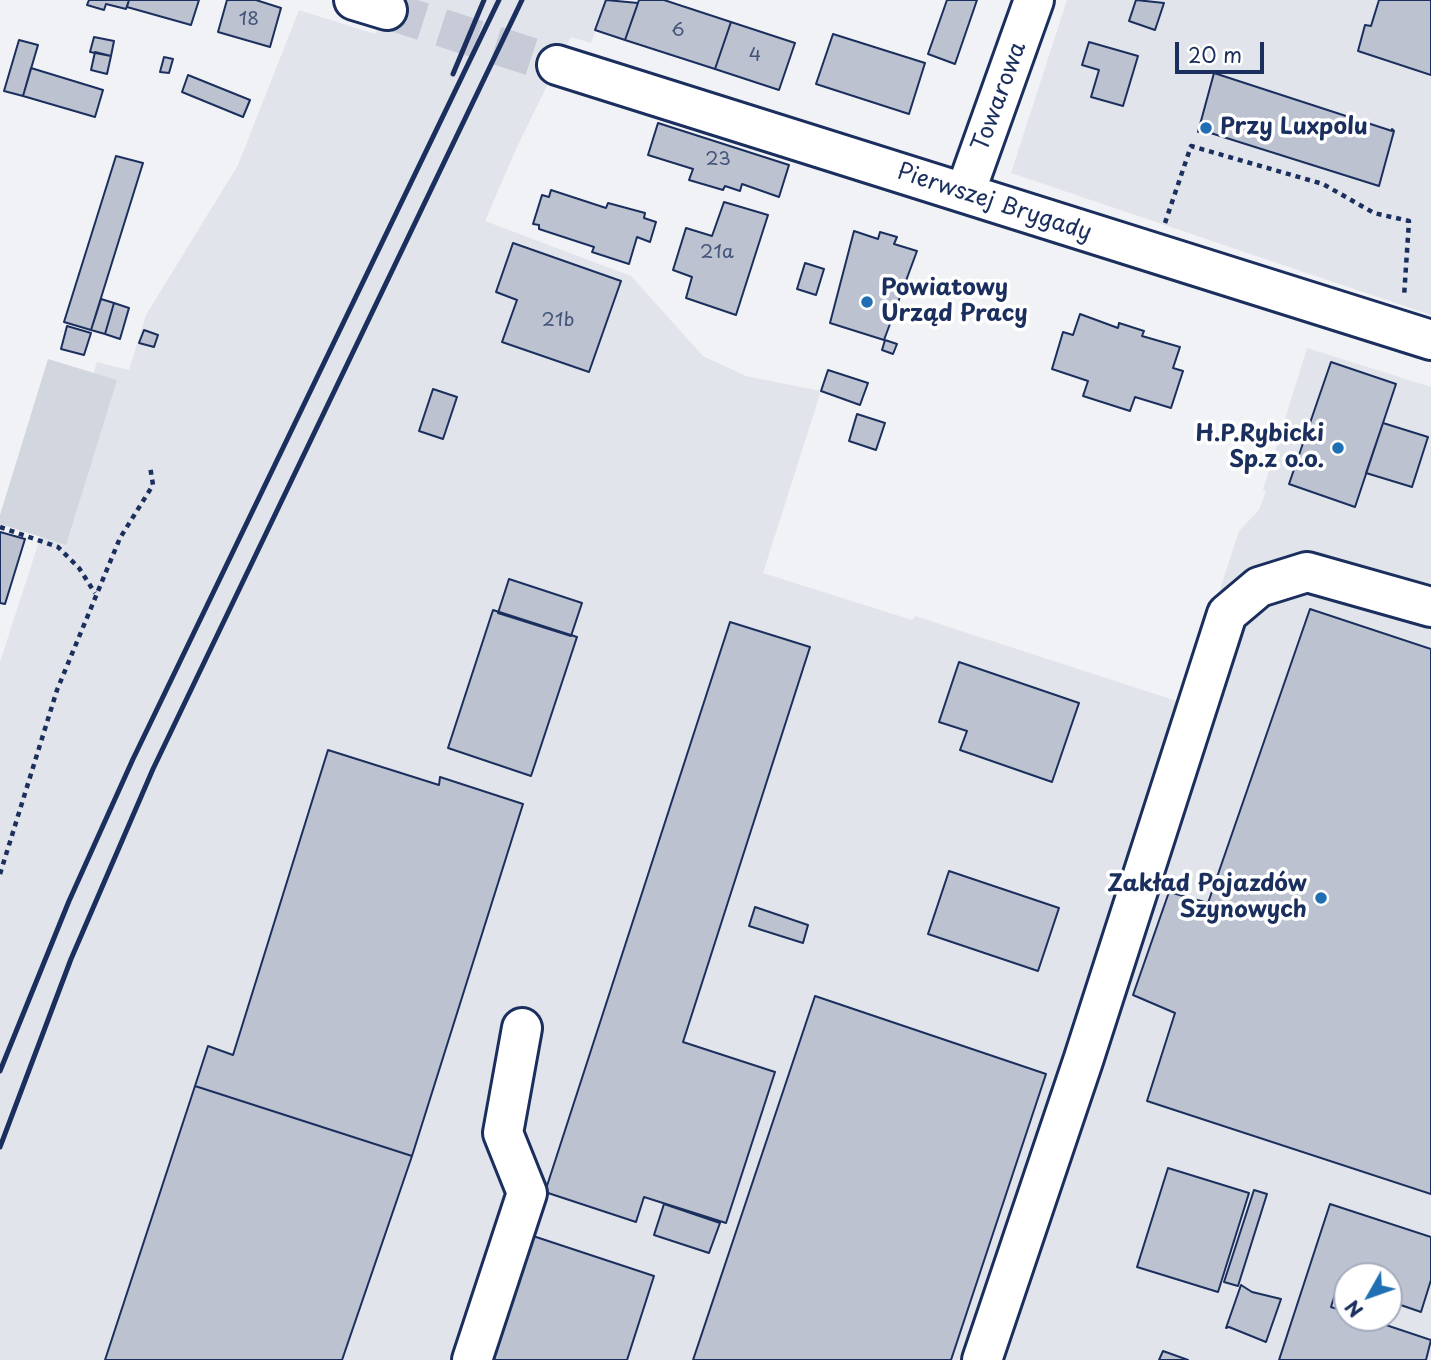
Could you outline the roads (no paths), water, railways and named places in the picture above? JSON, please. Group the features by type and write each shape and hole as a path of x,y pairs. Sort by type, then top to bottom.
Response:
{"street":[{"name":"Towarowa","path":"965,193 1034,0"},
{"name":"Pierwszej Brygady","path":"557,65 829,153 965,193 1431,340"},
{"path":"982,1360 1091,1037 1227,614 1259,587 1307,572 1431,607"},
{"path":"472,1360 527,1193 503,1133 522,1028"}],"tunnel":[{"path":"387,10 557,65"}],"railway":[{"path":"453,74 484,0"},
{"path":"0,1071 69,901 133,759 499,0"},
{"path":"0,1147 71,959 153,769 522,0"}],"place":[{"name":"Przy Luxpolu","path":"1206,128"},
{"name":"Powiatowy Urząd Pracy","path":"867,302"},
{"name":"H.P.Rybicki Sp.z o.o.","path":"1338,448"},
{"name":"Zakład Pojazdów Szynowych","path":"1321,898"}]}
